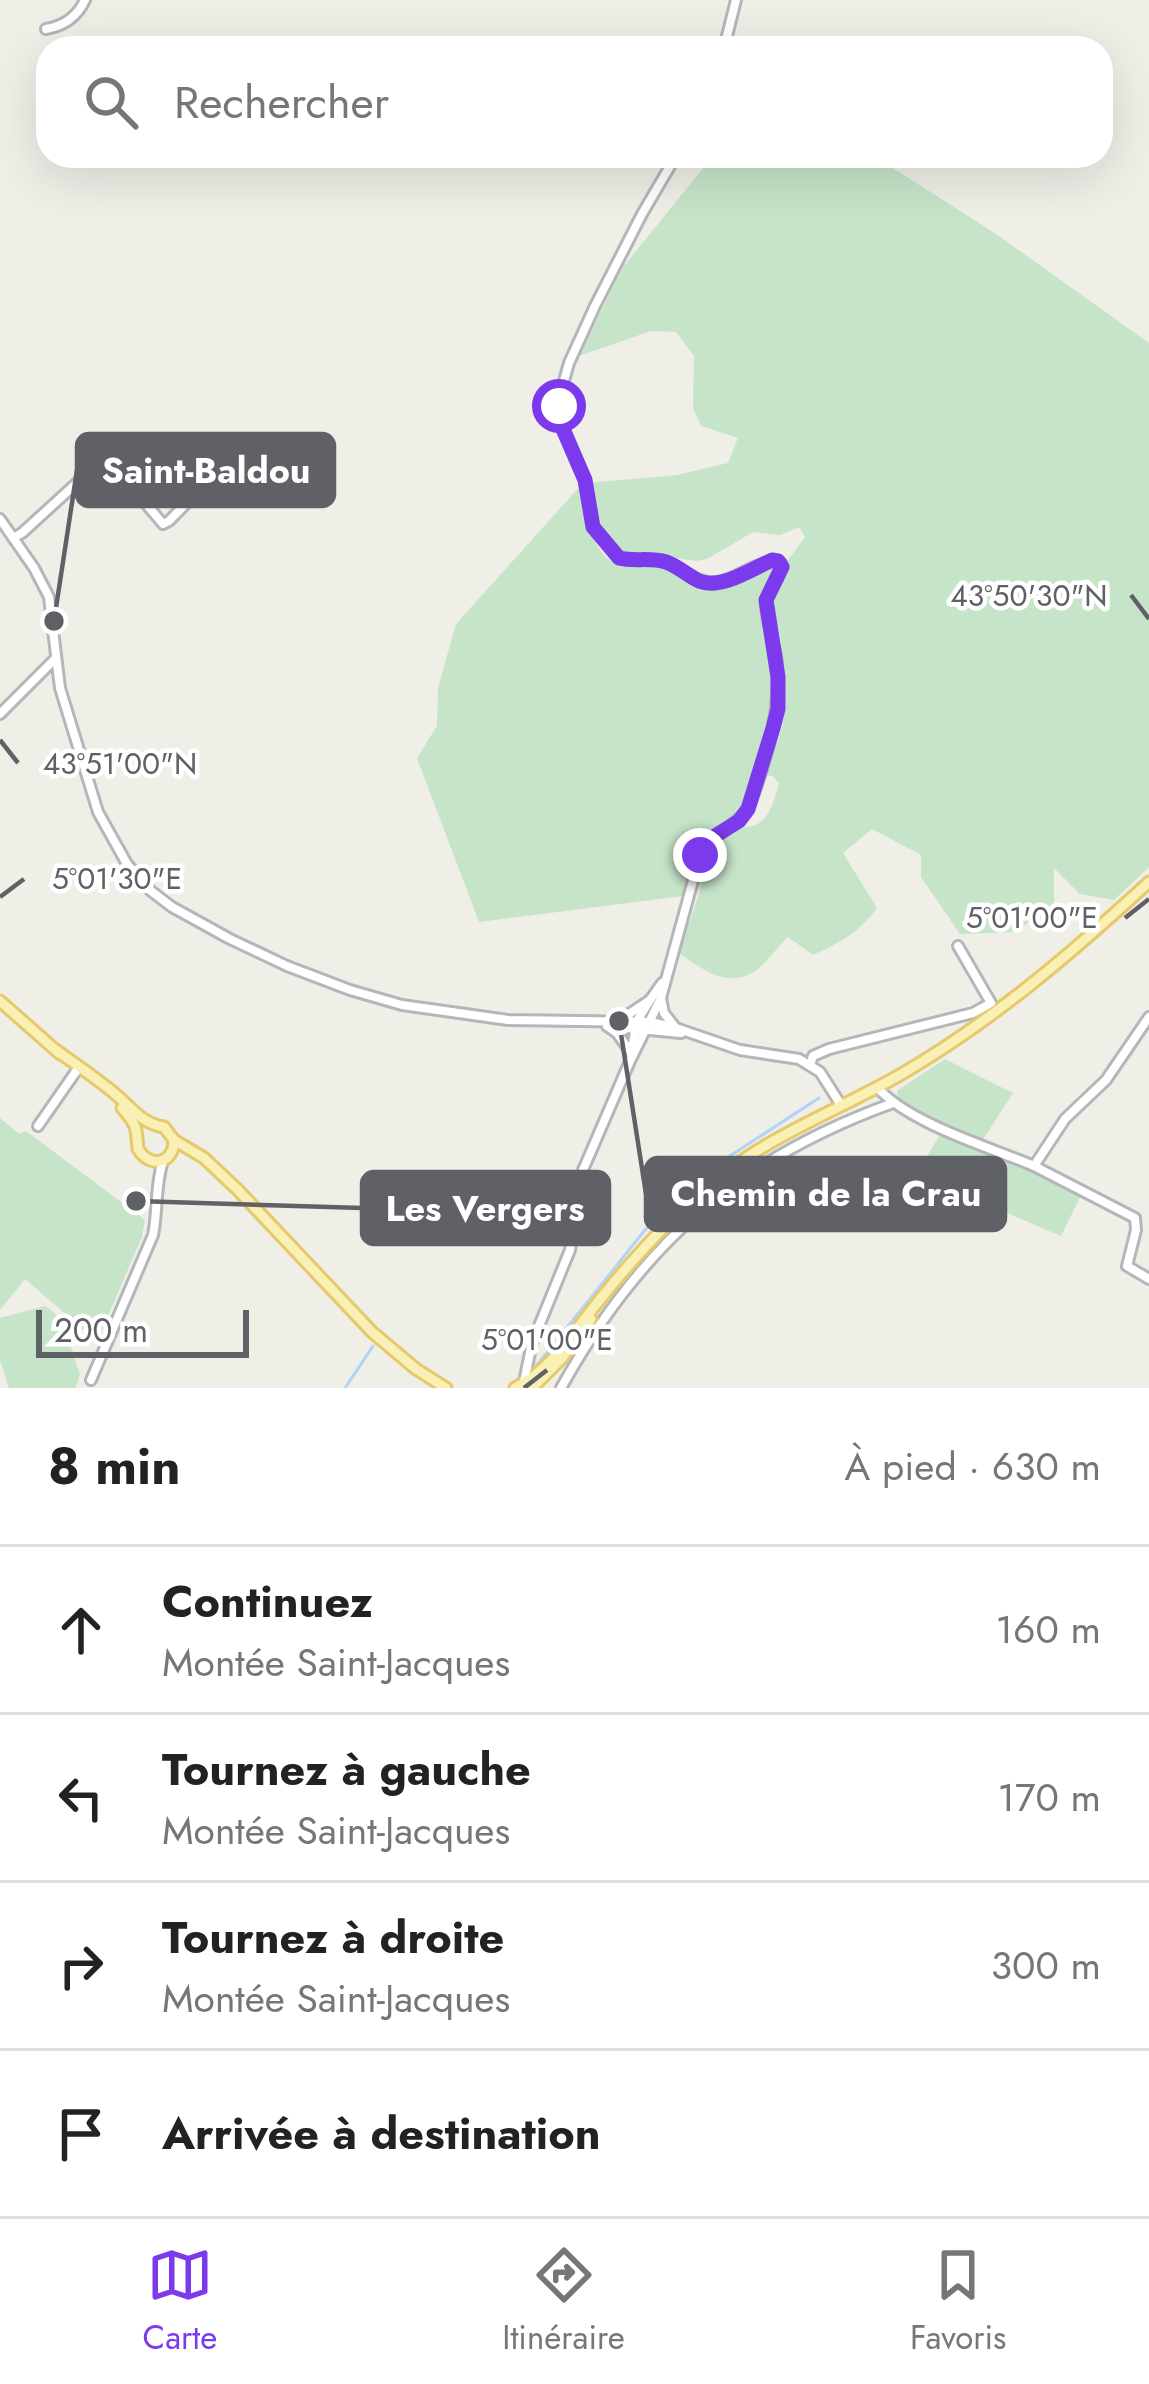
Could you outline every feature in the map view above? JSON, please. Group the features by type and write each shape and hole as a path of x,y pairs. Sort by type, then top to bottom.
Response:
{"main road":[{"path":"523,1387 666,1224 722,1174 777,1138 930,1057 1025,990 1149,881"},
{"path":"0,1001 124,1110 140,1136"},
{"path":"78,1069 153,1126 169,1130 174,1140 215,1168 360,1320 446,1388"},
{"path":"153,1126 140,1136 140,1154 161,1160 188,1155 215,1168"},
{"path":"161,1160 174,1140"},
{"path":"523,1387 562,1358 621,1275"},
{"path":"408,1362 460,1388"}],"street":[{"path":"46,29 61,26 85,0"},
{"path":"727,36 736,0"},
{"path":"523,1387 532,1343 570,1250 583,1171 649,1026 700,855 710,839 739,821 748,809 778,709 766,600 782,567 778,561 705,583 666,562 619,558 593,527 585,480 563,429 559,406 565,374 621,253 669,168"},
{"path":"13,538 102,460 163,524 206,483 212,484"},
{"path":"0,519 49,597 55,659 69,723 98,812 128,864 151,891 257,953 375,998 469,1016 636,1025"},
{"path":"0,714 55,659"},
{"path":"810,1065 813,1056 830,1049 974,1013 991,1003 958,946"},
{"path":"619,1021 656,999"},
{"path":"631,1057 636,1025 656,999"},
{"path":"656,999 676,1028"},
{"path":"1034,1166 1065,1119 1106,1080 1149,1017"},
{"path":"594,1022 676,1028 740,1050 799,1059 826,1081 841,1105"},
{"path":"606,1025 631,1057"},
{"path":"649,1026 693,1035"},
{"path":"38,1126 78,1069"},
{"path":"877,1087 892,1103 1136,1218 1127,1266 1149,1279"},
{"path":"561,1388 592,1337 644,1269 700,1209 789,1148 892,1103"},
{"path":"91,1381 153,1235 161,1160"}],"green space":[{"path":"703,168 893,168 996,234 1149,343 1149,867 1114,900 1080,894 1054,868 1054,903 1016,932 960,934 921,877 921,855 872,829 843,853 877,908 848,936 813,955 788,937 757,970 732,978 713,974 678,952 710,848 724,834 759,823 773,804 779,783 763,775 782,727 786,683 771,603 789,569 787,562 805,537 799,527 780,535 753,532 696,561 650,554 631,557 613,548 597,528 588,483 677,475 728,463 738,438 701,426 693,408 694,356 676,332 651,331 579,356 623,267"},
{"path":"583,483 593,535 616,564 672,569 706,589 771,565 777,569 764,589 762,606 772,678 771,714 754,778 736,817 705,837 683,896 479,922 417,758 437,726 438,688 456,624"},
{"path":"945,1059 1013,1093 982,1141 898,1103 897,1091"},
{"path":"0,1118 19,1134 26,1131 145,1220 97,1341 25,1279 0,1310"},
{"path":"942,1131 1082,1193 1061,1236 917,1174"},
{"path":"45,1306 62,1319 80,1375 75,1388 9,1388 0,1360 0,1318"}],"waterway":[{"path":"537,1365 645,1230 687,1189 819,1098"},
{"path":"345,1388 373,1346"}],"place":[{"name":"Saint-Baldou","path":"54,621"},
{"name":"Chemin de la Crau","path":"619,1021"},
{"name":"Les Vergers","path":"136,1201"}],"route":[{"path":"559,406 563,429 585,480 593,527 619,558 666,562 705,583 727,580 772,560 781,563 782,571 766,600 778,677 773,728 748,809 739,821 710,839 700,855"}]}
